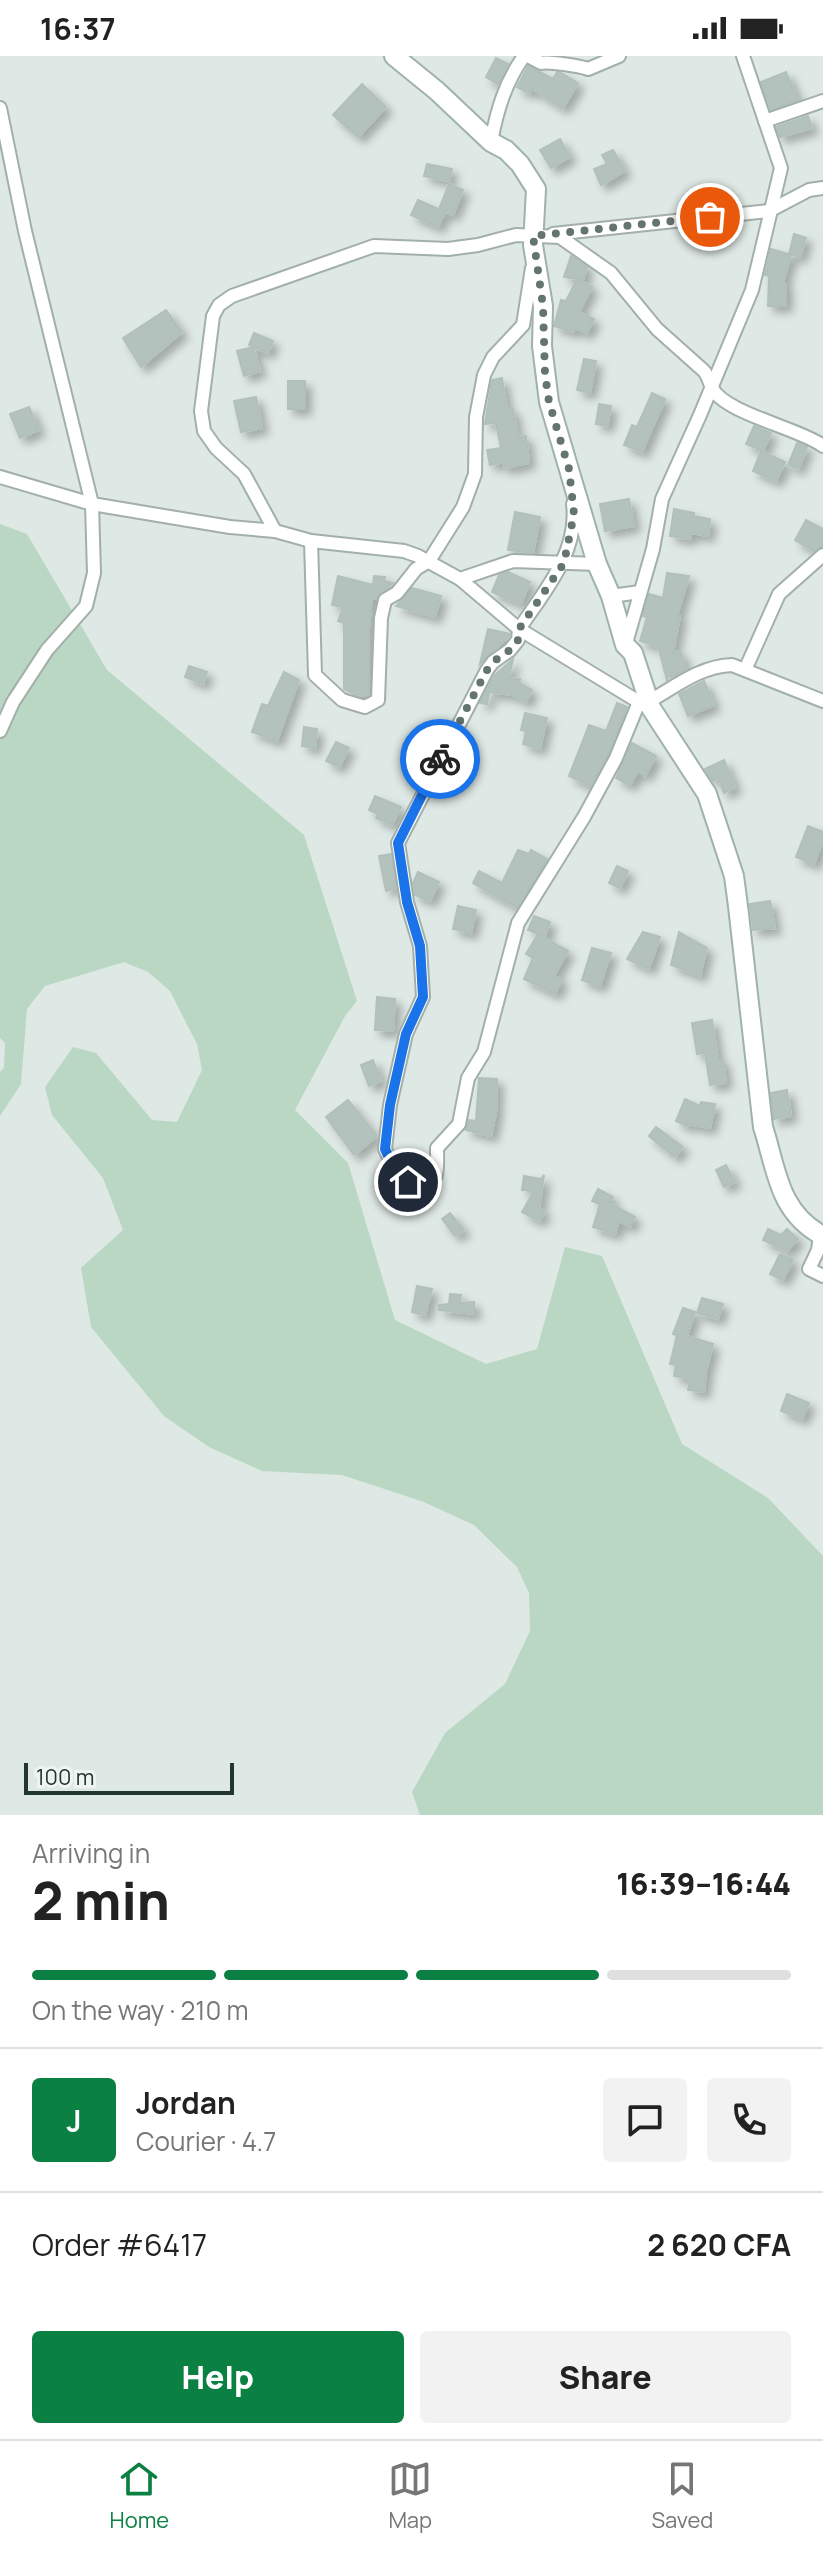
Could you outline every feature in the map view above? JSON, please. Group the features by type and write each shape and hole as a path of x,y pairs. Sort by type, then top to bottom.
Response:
{"main road":[{"path":"394,56 491,142 506,150 520,164 536,189 533,241 543,306 549,402 597,564 611,596 625,645 633,653 646,704 707,794 723,841 734,876 763,1127 777,1182 786,1201 822,1236"}],"street":[{"path":"491,142 498,104 515,69 526,56 541,63 549,61 588,69 619,56"},
{"path":"625,645 653,549 667,483 712,388 752,290 781,168 743,56"},
{"path":"765,121 823,101"},
{"path":"0,108 25,231 92,504 94,573 86,606 47,650 13,702 0,731"},
{"path":"275,531 244,474 216,448 204,431 201,411 213,316 219,305 232,296 374,246 448,249 516,235 533,241 769,211 809,190 823,188"},
{"path":"533,241 560,237 611,273 657,329 704,371 712,388 746,412 823,446"},
{"path":"311,541 315,675 342,700 365,707 378,700 381,618 385,600 397,593 416,569 429,561 463,507 471,487 475,474 476,417 484,375 493,357 523,325 535,260 533,241"},
{"path":"569,469 574,514 564,563 519,629 518,640 487,670 398,843 407,902 420,946 423,997 406,1034 390,1105 385,1149 395,1170 423,1192 434,1185 437,1148 459,1124 468,1078 484,1052 518,923 584,817 646,704 696,674 732,665 823,701"},
{"path":"0,477 92,504 230,527 275,531 311,541 404,551 460,579 519,629 646,704"},
{"path":"745,670 779,594 823,555"},
{"path":"460,579 513,561 597,564"},
{"path":"611,596 640,592"},
{"path":"822,1236 809,1269 823,1276"}],"green space":[{"path":"0,524 27,534 107,670 304,835 357,1001 345,1016 295,1110 348,1163 395,1320 486,1364 537,1349 565,1247 602,1256 682,1444 768,1498 823,1556 823,1815 420,1815 412,1792 445,1733 505,1684 530,1631 529,1593 517,1567 474,1525 424,1502 342,1475 262,1471 209,1447 164,1416 91,1327 81,1268 123,1230 103,1178 52,1115 45,1087 73,1047 96,1053 152,1120 177,1122 202,1070 197,1044 170,991 148,972 124,962 45,986 27,1009 21,1084 0,1116 0,1072 4,1068 5,1043 0,1038"}],"building":[{"path":"496,58 508,64 498,84 486,77"},
{"path":"528,66 553,79 557,72 578,83 563,108 532,89 529,93 517,87"},
{"path":"786,72 798,100 771,110 761,82"},
{"path":"362,84 386,107 358,137 333,115"},
{"path":"808,116 812,128 780,137 776,127"},
{"path":"560,139 570,157 551,168 540,150"},
{"path":"613,150 625,171 601,185 594,169 607,164 602,155"},
{"path":"427,164 452,169 449,181 424,176"},
{"path":"449,184 463,190 453,215 439,209"},
{"path":"418,200 445,212 438,227 411,215"},
{"path":"794,234 806,238 800,257 789,254"},
{"path":"771,249 791,255 783,283 786,283 786,306 768,306 769,276 765,275"},
{"path":"571,256 587,267 583,280 564,277"},
{"path":"577,279 592,287 579,312 594,319 587,333 554,326 561,300 566,301"},
{"path":"166,310 182,332 141,367 123,338"},
{"path":"254,333 273,341 268,353 249,345"},
{"path":"253,347 260,371 244,376 237,351"},
{"path":"584,359 596,361 590,393 577,390"},
{"path":"502,378 507,410 513,409 518,437 526,436 529,463 505,468 503,462 490,465 487,450 501,448 496,423 485,424 492,380"},
{"path":"288,381 305,381 305,409 288,409"},
{"path":"652,393 665,399 642,452 624,445 632,425 637,427"},
{"path":"256,397 262,428 241,432 234,401"},
{"path":"599,404 611,406 607,426 596,424"},
{"path":"29,407 39,430 20,438 10,414"},
{"path":"754,426 771,433 763,451 746,444"},
{"path":"797,443 807,447 798,469 788,465"},
{"path":"761,451 785,462 776,481 753,471"},
{"path":"629,499 634,526 605,531 600,504"},
{"path":"674,509 710,519 708,536 691,533 690,539 670,536"},
{"path":"515,512 540,517 533,553 508,550"},
{"path":"806,520 823,529 823,546 814,551 795,540"},
{"path":"508,572 530,582 521,604 492,592 499,575"},
{"path":"667,573 689,576 677,616 680,616 673,653 680,651 686,669 671,677 669,675 667,680 658,646 640,641 649,594 663,598"},
{"path":"338,576 373,585 374,576 385,577 384,581 393,583 376,599 372,598 367,696 344,689 344,623 338,621 343,607 332,605"},
{"path":"412,588 441,596 435,617 396,606"},
{"path":"488,629 510,634 480,664"},
{"path":"513,659 509,678 520,679 519,683 532,690 526,702 513,695 489,692 487,704 480,703 495,675"},
{"path":"189,666 207,672 203,684 185,677"},
{"path":"284,672 299,680 277,741 252,732 262,704 268,706"},
{"path":"704,681 714,705 688,716 679,694"},
{"path":"617,703 627,707 608,754 590,786 569,776 589,725 606,731"},
{"path":"525,713 547,718 540,749 523,744 526,731 521,730"},
{"path":"304,727 317,729 315,748 302,746"},
{"path":"417,731 432,734 427,761 412,758"},
{"path":"336,742 349,748 339,767 326,761"},
{"path":"632,743 656,756 645,776 638,771 630,785 616,778"},
{"path":"724,760 735,787 724,793 719,778 713,781 705,769"},
{"path":"375,796 401,807 392,825 376,818 378,814 369,810"},
{"path":"808,826 823,832 823,841 814,864 796,857"},
{"path":"518,850 529,854 531,850 547,859 517,908 473,883 479,871 502,883"},
{"path":"391,854 396,888 386,891 379,856"},
{"path":"617,866 628,871 620,888 609,883"},
{"path":"418,872 439,882 430,901 415,895 413,883"},
{"path":"770,901 775,928 753,930 750,904"},
{"path":"458,906 476,910 471,933 453,929"},
{"path":"534,916 550,922 545,937 528,930"},
{"path":"643,932 660,937 649,969 627,959"},
{"path":"679,932 707,948 700,976 671,965"},
{"path":"538,934 568,951 554,976 562,980 555,994 524,979 533,958 526,954"},
{"path":"592,948 611,953 600,986 582,980"},
{"path":"377,997 395,999 393,1031 375,1030"},
{"path":"712,1020 718,1060 723,1060 726,1083 710,1085 705,1053 697,1054 692,1023"},
{"path":"373,1060 381,1081 369,1086 361,1065"},
{"path":"479,1078 497,1079 496,1113 491,1136 466,1130 469,1120 476,1121"},
{"path":"787,1090 791,1116 774,1119 771,1093"},
{"path":"685,1099 700,1106 701,1102 715,1104 710,1128 687,1126 676,1121"},
{"path":"348,1100 377,1136 354,1155 326,1117"},
{"path":"656,1127 683,1147 675,1157 649,1136"},
{"path":"726,1165 735,1182 724,1187 716,1170"},
{"path":"544,1175 539,1209 545,1212 539,1221 522,1212 534,1191 522,1190 524,1176 541,1179"},
{"path":"598,1189 613,1197 610,1203 635,1217 630,1227 619,1221 615,1234 593,1227 600,1204 592,1201"},
{"path":"450,1213 464,1230 455,1236 442,1219"},
{"path":"768,1229 781,1235 787,1229 798,1239 787,1251 763,1240"},
{"path":"780,1254 793,1260 783,1280 770,1274"},
{"path":"417,1286 432,1289 425,1315 412,1312"},
{"path":"450,1294 461,1295 460,1303 474,1302 474,1314 439,1310 439,1305 449,1304"},
{"path":"702,1298 723,1304 718,1319 697,1313"},
{"path":"683,1308 695,1312 687,1336 713,1344 704,1392 688,1390 690,1379 674,1376 676,1365 670,1364 677,1335 673,1334"},
{"path":"787,1394 809,1403 802,1419 781,1411"}],"way so far":[{"path":"440,759 487,670 518,640 519,629 564,563 574,514 569,469 549,402 542,346 543,306 533,236 710,217"}],"route":[{"path":"408,1182 395,1170 385,1149 390,1105 406,1034 423,997 420,946 407,902 398,843 440,759"}]}
